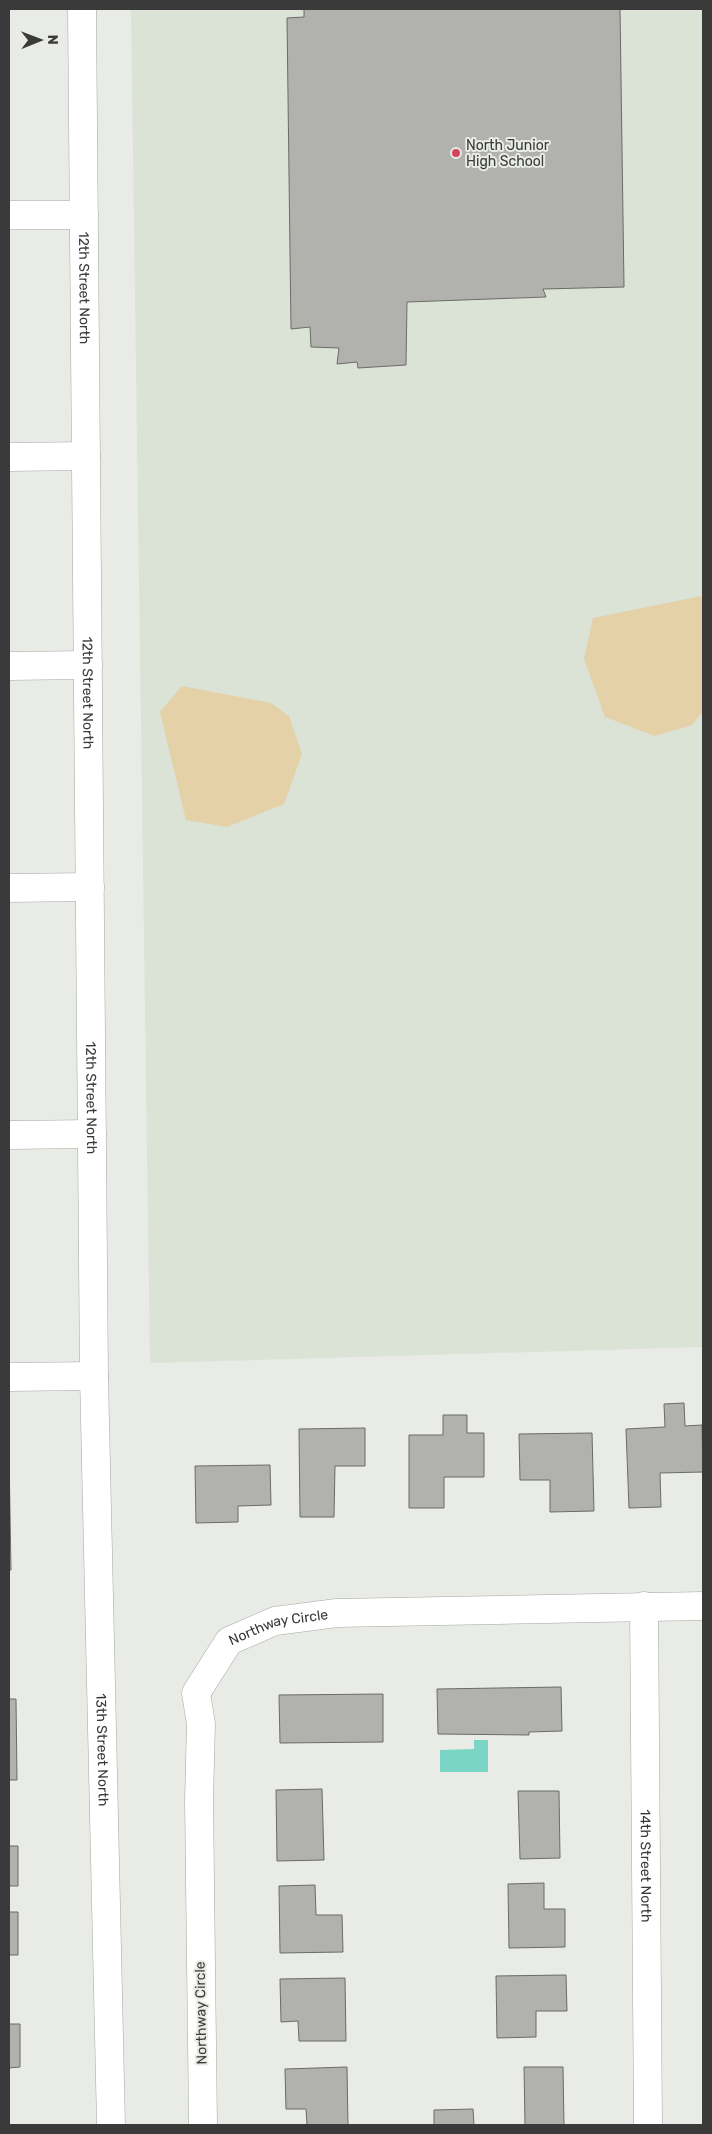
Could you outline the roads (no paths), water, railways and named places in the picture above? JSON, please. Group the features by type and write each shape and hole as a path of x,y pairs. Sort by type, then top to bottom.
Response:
{"street":[{"name":"12th Street North","path":"82,9 94,1376"},
{"path":"9,216 84,215"},
{"path":"9,457 86,456"},
{"path":"9,666 88,665"},
{"path":"9,888 90,887"},
{"path":"9,1135 92,1134"},
{"path":"9,1377 94,1376"},
{"name":"13th Street North","path":"94,1376 110,2125"},
{"name":"14th Street North","path":"644,1606 648,2125"},
{"name":"Northway Circle","path":"203,2125 198,1800 201,1724 196,1693 229,1641 275,1621 337,1613 703,1606"}],"place":[{"name":"North Junior High School","path":"456,153"}]}
